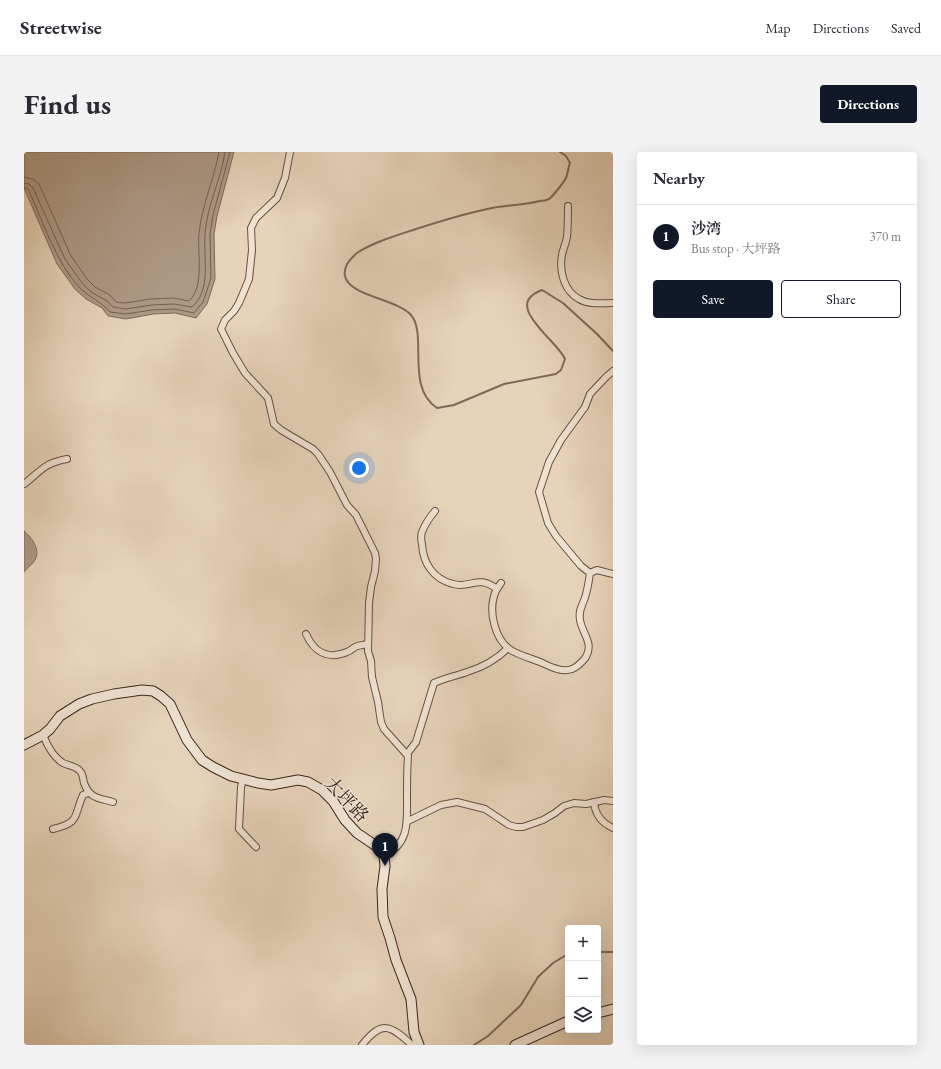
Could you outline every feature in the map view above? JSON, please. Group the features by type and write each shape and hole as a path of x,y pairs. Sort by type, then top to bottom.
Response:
{"main road":[{"name":"大坪路","path":"24,745 43,735 50,729 60,716 79,704 92,699 114,694 142,690 153,691 170,704 187,740 202,760 219,770 258,783 271,785 298,780 308,782 322,790 357,833 379,848 384,856"},
{"path":"384,856 385,866 382,890 382,917 411,1000 414,1032 419,1045"},
{"path":"601,1013 613,1009"},
{"path":"516,1045 565,1022"}],"street":[{"path":"290,152 285,178 277,198 256,218 251,228 252,250 248,279 239,303 234,311 225,320 222,329 233,353 246,373 268,398 274,424 281,430 313,449 318,454 330,472 347,505 356,515 375,554 376,571 371,587 369,603 368,644 372,677 378,702 380,722 384,729 408,756 407,829 398,845 392,852 384,856"},
{"path":"568,206 567,239 561,262 562,275 566,285 571,293 579,299 589,302 613,303"},
{"path":"590,573 581,566 556,536 548,523 539,492 549,462 561,440 585,407 590,394 613,371"},
{"path":"24,484 45,466 67,458"},
{"path":"435,511 428,520 422,533 422,553 425,563 432,573 454,584 484,582 489,583 497,589"},
{"path":"590,573 597,570 613,574"},
{"path":"501,583 494,595 492,606 493,620 501,640 508,648 516,653 556,669 565,670 572,669 580,664 586,656 588,649 588,639 580,620 580,608 586,596 590,573"},
{"path":"306,634 313,647 325,654 339,655 349,652 356,646 368,644"},
{"path":"407,754 416,742 434,683 486,664 500,656 508,648"},
{"path":"43,735 52,752 57,757 81,772 88,793 93,797 114,802"},
{"path":"243,779 241,788 239,829 256,847"},
{"path":"53,829 73,822 83,795 88,793"},
{"path":"408,821 441,805 457,802 485,809 509,825 516,827 543,820 564,806 574,803 586,804 604,800 613,801"},
{"path":"594,802 599,817 605,824 613,828"},
{"path":"362,1045 376,1030 385,1027 391,1029 412,1045"}],"water":[{"path":"24,152 234,152 217,216 214,234 215,279 207,304 196,318 175,313 153,314 126,319 108,316 102,308 86,299 75,289 57,264 24,188"},
{"path":"24,531 32,540 36,548 37,556 34,562 24,572"}],"waterway":[{"path":"560,152 566,156 570,163 566,178 549,199 473,212 370,245 357,253 350,260 345,269 345,276 348,283 355,288 395,305 411,315 416,324 418,335 419,375 422,387 427,399 437,408 454,405 504,384 556,374 561,370 565,359 560,351 535,323 529,313 527,304 531,296 542,290 563,303 613,351"},
{"path":"601,952 613,952"},
{"path":"474,1045 488,1036 521,1005 538,977 553,963 565,956"}],"place":[{"name":"沙湾","path":"385,866"}]}
